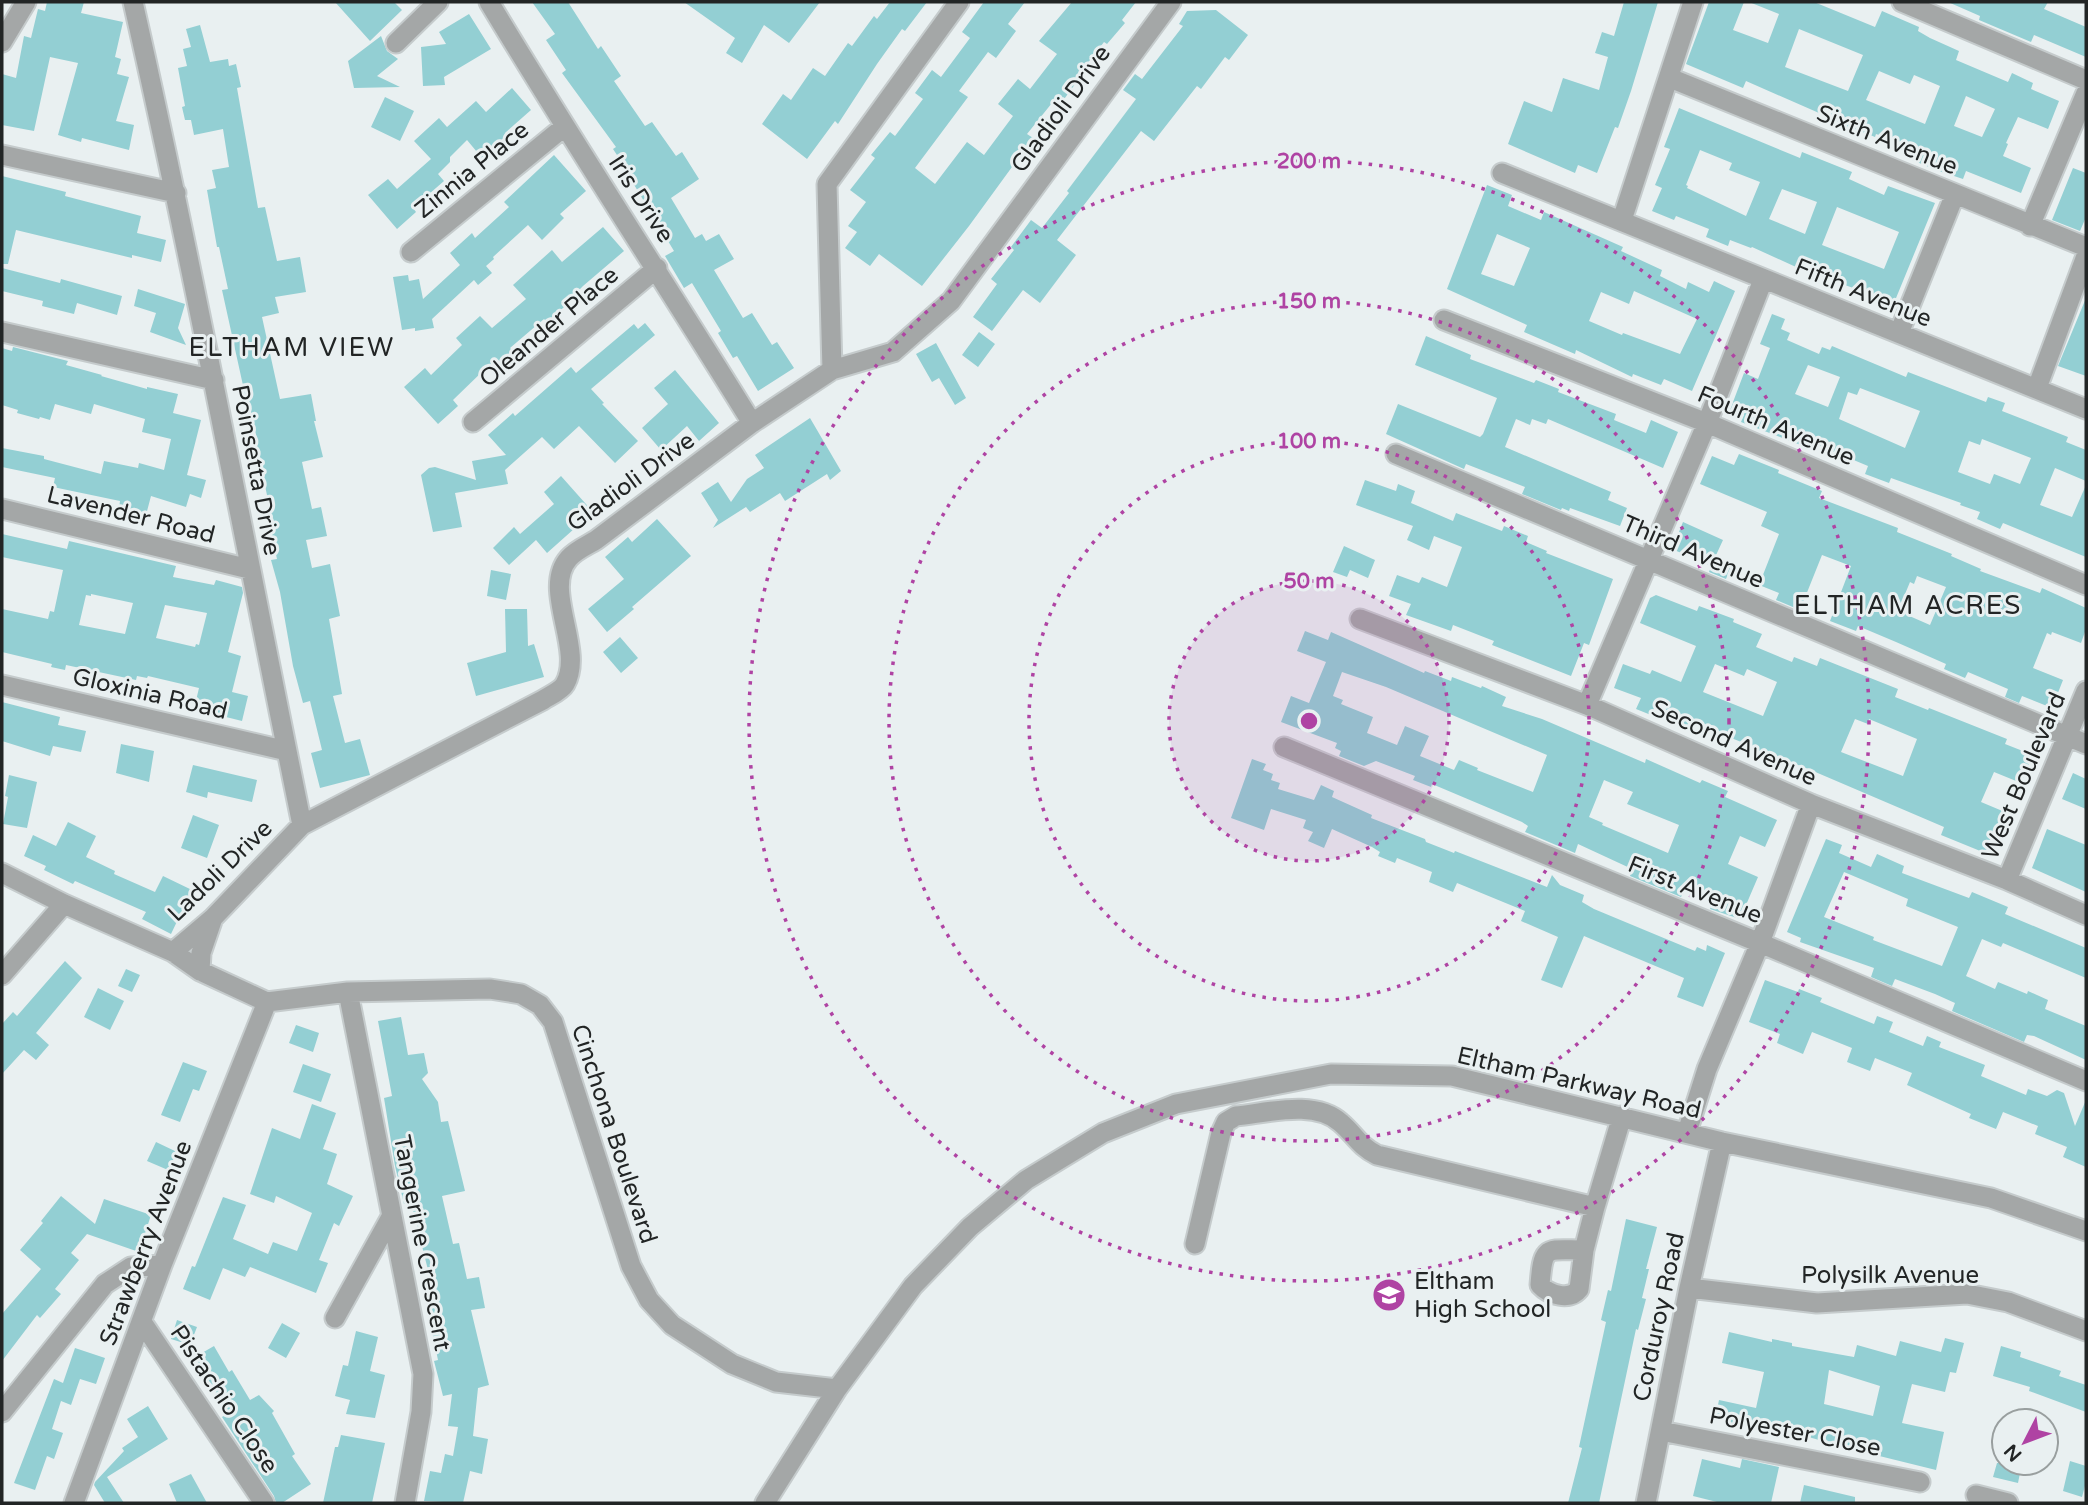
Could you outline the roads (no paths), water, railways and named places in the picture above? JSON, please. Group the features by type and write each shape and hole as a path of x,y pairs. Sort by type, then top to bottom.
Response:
{"street":[{"path":"2,42 26,2"},
{"name":"Poinsetta Drive","path":"133,2 176,193 302,825"},
{"path":"396,43 438,2"},
{"name":"Iris Drive","path":"489,2 564,127 657,268 752,423"},
{"path":"832,370 827,184 959,2"},
{"name":"Gladioli Drive","path":"302,825 543,700 564,686 571,665 560,586 562,571 569,557 596,540 752,423 832,370 893,352 951,301 1171,2"},
{"path":"1622,220 1693,2"},
{"path":"1902,2 2086,80"},
{"name":"Sixth Avenue","path":"1670,78 2086,247"},
{"path":"2030,226 2086,93"},
{"name":"Zinnia Place","path":"411,252 564,127"},
{"path":"2,155 176,193"},
{"name":"Fifth Avenue","path":"1502,173 2086,410"},
{"path":"1899,333 1955,194"},
{"path":"2037,388 2086,256"},
{"name":"Oleander Place","path":"473,422 657,268"},
{"path":"1587,705 1707,423 1763,279"},
{"name":"Fourth Avenue","path":"1444,320 1707,423 2086,584"},
{"path":"2,332 214,380"},
{"name":"Third Avenue","path":"1396,454 2086,744"},
{"name":"Lavender Road","path":"2,509 249,569"},
{"name":"Second Avenue","path":"1360,619 1587,705 1811,804 2007,880 2086,915"},
{"name":"Gloxinia Road","path":"2,685 287,751"},
{"name":"West Boulevard","path":"2007,880 2086,691"},
{"name":"First Avenue","path":"1284,747 2086,1081"},
{"path":"1687,1132 1707,1069 1760,943 1811,804"},
{"name":"Ladoli Drive","path":"173,952 213,918 302,825"},
{"path":"2,873 64,904 173,952 200,971 267,1002"},
{"path":"2,975 64,904"},
{"path":"200,971 201,953 213,918"},
{"name":"Cinchona Boulevard","path":"267,1002 348,992 490,989 521,994 540,1004 553,1022 631,1266 649,1300 672,1325 732,1364 776,1382 837,1389"},
{"name":"Tangerine Crescent","path":"348,992 423,1374 421,1412 405,1503"},
{"name":"Strawberry Avenue","path":"74,1503 162,1265 267,1002"},
{"name":"Eltham Parkway Road","path":"765,1503 837,1389 913,1286 970,1227 1026,1180 1102,1132 1176,1104 1331,1074 1452,1076 1722,1142 1991,1198 2086,1231"},
{"path":"1195,1244 1221,1133 1226,1122 1236,1116 1306,1110 1332,1116 1363,1148 1377,1155 1595,1207"},
{"path":"1584,1250 1622,1116"},
{"name":"Corduroy Road","path":"1646,1503 1689,1288 1722,1142"},
{"path":"335,1318 391,1217"},
{"path":"2,1412 105,1284 131,1267 162,1265"},
{"name":"Polysilk Avenue","path":"1689,1288 1817,1303 1967,1294 2008,1302 2086,1331"},
{"name":"Pistachio Close","path":"142,1322 264,1503"},
{"name":"Polyester Close","path":"1661,1431 1920,1482"},
{"path":"1976,1495 2008,1503"}],"place":[{"name":"Eltham High School","path":"1389,1295"}],"district":[{"name":"ELTHAM VIEW","path":"292,347"},
{"name":"ELTHAM ACRES","path":"1908,605"}]}
